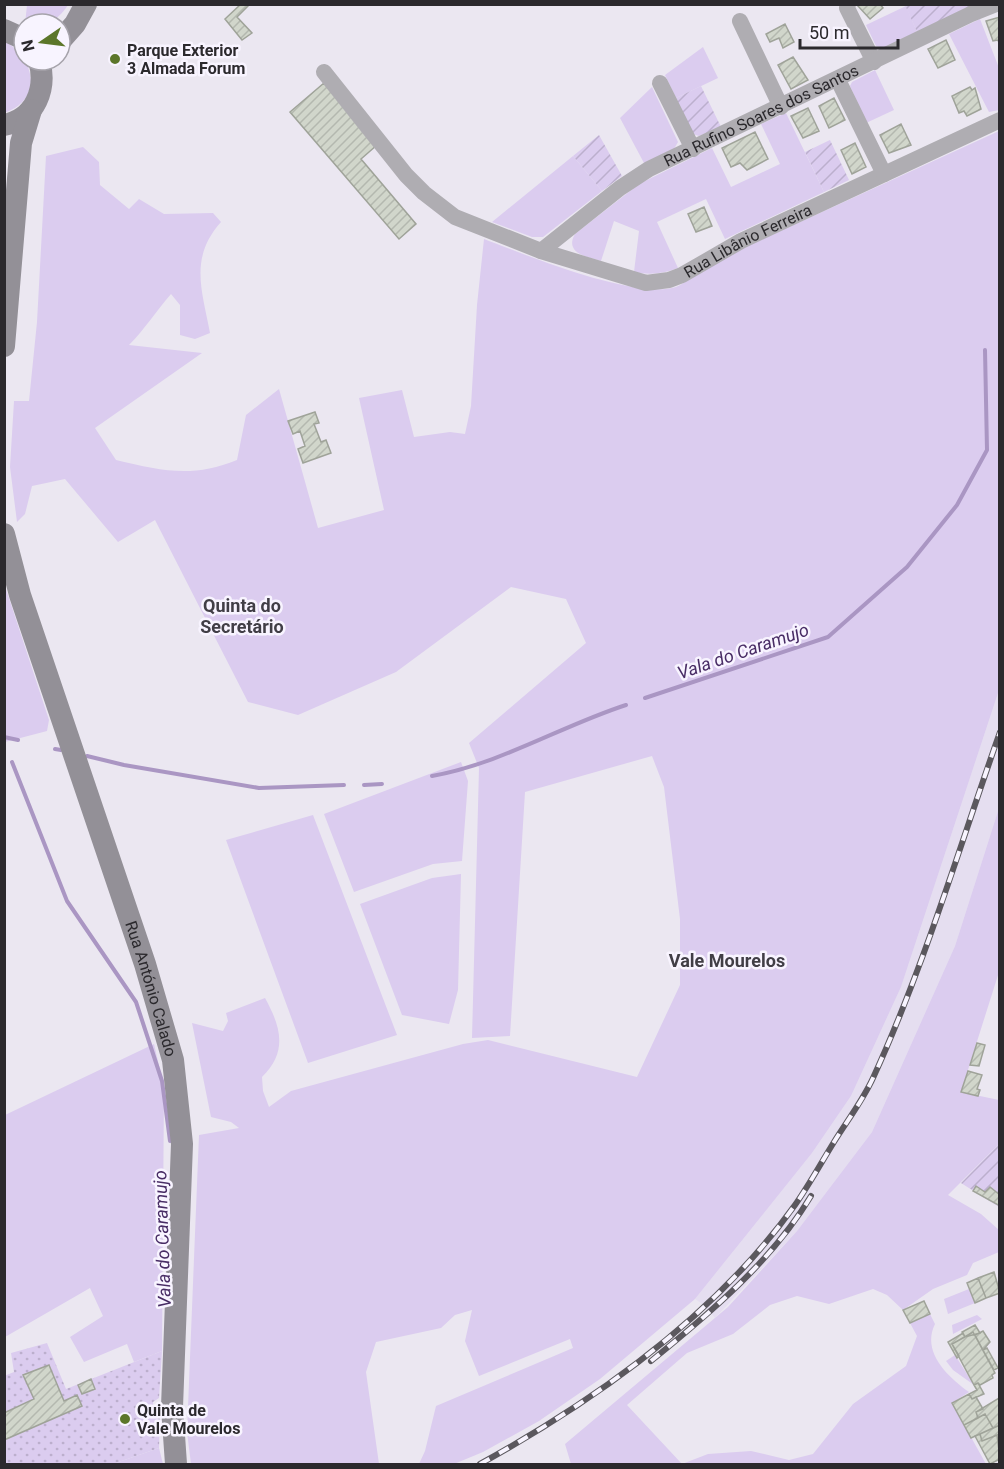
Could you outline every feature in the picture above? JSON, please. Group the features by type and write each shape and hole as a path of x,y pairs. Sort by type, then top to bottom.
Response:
{"street":[{"path":"72,27 86,4"},
{"name":"Rua Rufino Soares dos Santos","path":"540,251 629,181 996,4"},
{"path":"847,6 874,62"},
{"path":"740,21 781,107"},
{"path":"4,346 21,143 31,110 40,94 42,72"},
{"name":"Rua Libânio Ferreira","path":"324,72 388,153 424,193 455,217 540,251 637,281 657,283 682,275 731,246 999,120"},
{"path":"838,80 884,174"},
{"path":"660,82 693,149"},
{"path":"4,125 22,118 31,110"},
{"path":"4,152 18,186"},
{"name":"Rua António Calado","path":"4,534 20,595 145,964 172,1060 182,1144 172,1407 176,1464"}],"shaded area":[{"path":"27,4 68,5 62,12 26,12"},
{"path":"905,5 973,5 917,32"},
{"path":"906,6 917,32 884,48 876,46 866,25"},
{"path":"980,19 999,68 999,110 989,112 949,34"},
{"path":"4,41 12,46 12,72 29,72 31,78 30,89 25,99 17,107 4,113"},
{"path":"703,47 718,78 676,98 665,75"},
{"path":"875,70 894,110 866,123 850,86 852,82"},
{"path":"701,86 721,127 699,136 693,134 676,98"},
{"path":"652,87 678,142 674,149 644,163 620,118"},
{"path":"786,113 824,192 725,239 706,199 657,222 678,268 667,272 651,274 634,272 639,231 614,221 601,261 584,256 572,246 575,234 639,184 712,148 731,187 780,164 761,124"},
{"path":"999,131 999,690 901,987 851,1096 812,1153 695,1299 600,1379 539,1421 483,1452 454,1464 419,1464 425,1451 436,1406 573,1348 570,1339 479,1376 465,1341 472,1310 455,1315 441,1328 376,1342 366,1372 379,1464 191,1464 187,1432 199,1135 239,1128 231,1122 211,1117 192,1023 223,1031 228,1021 226,1013 265,998 275,1019 279,1039 276,1058 262,1077 263,1091 269,1107 291,1091 463,1044 488,1040 637,1077 680,985 680,919 664,787 652,756 525,792 510,1036 472,1038 479,768 469,743 586,643 566,599 511,587 396,672 298,715 248,702 155,520 118,542 65,479 32,486 25,514 17,522 10,467 14,401 29,401 37,322 46,156 83,147 99,162 100,185 129,209 139,199 164,214 213,213 221,222 211,235 201,262 202,288 210,333 195,339 180,335 180,305 171,294 129,345 202,353 95,428 116,460 163,470 192,471 221,466 237,460 246,415 279,389 318,528 384,510 359,398 402,390 414,437 450,432 465,434 471,406 477,305 484,239 552,265 608,282 658,289 676,287 706,265"},
{"path":"599,135 622,176 602,191 573,156"},
{"path":"830,140 849,180 824,192 805,152"},
{"path":"573,156 602,191 543,237 532,237 492,222"},
{"path":"5,586 49,720 47,731 5,742"},
{"path":"999,690 999,808 955,946 872,1132 797,1231 715,1318 704,1305 695,1299 812,1153 851,1096 901,987"},
{"path":"461,762 468,781 462,861 433,864 354,892 324,814"},
{"path":"999,808 999,972 961,1092 999,1100 999,1144 948,1195 981,1214 999,1230 999,1252 973,1263 967,1275 933,1289 903,1310 887,1295 873,1289 829,1304 797,1296 770,1305 733,1334 687,1353 627,1405 682,1464 571,1464 565,1444 728,1307 797,1231 872,1132 955,946"},
{"path":"313,815 397,1035 308,1063 226,840"},
{"path":"461,874 458,990 449,1024 402,1015 360,904 432,878"},
{"path":"154,1044 164,1087 162,1351 134,1362 127,1344 84,1362 70,1337 103,1316 90,1288 5,1337 5,1115"},
{"path":"999,1144 999,1207 961,1183"},
{"path":"969,1289 975,1303 948,1314 944,1299"},
{"path":"930,1314 935,1324 931,1344 934,1354 945,1371 969,1392 952,1403 986,1464 682,1464 708,1454 751,1451 789,1460 813,1454 853,1404 906,1366 917,1336 910,1323"},
{"path":"977,1315 982,1319 953,1334 952,1325"},
{"path":"47,1343 66,1389 162,1351 159,1398 153,1402 154,1413 160,1417 159,1448 113,1464 5,1464 4,1376 14,1372 11,1353"},
{"path":"955,1355 974,1385 953,1370 946,1361"},
{"path":"159,1448 163,1464 113,1464"}],"building":[{"path":"241,4 250,4 237,17 252,33 242,40 225,19"},
{"path":"880,4 883,8 870,19 857,5"},
{"path":"1000,17 999,43 998,40 993,41 986,21"},
{"path":"785,24 794,42 783,48 779,38 770,42 766,34"},
{"path":"946,40 955,60 938,68 928,49"},
{"path":"793,57 808,80 791,89 778,65"},
{"path":"324,83 377,145 361,159 416,224 399,239 290,112"},
{"path":"970,87 972,90 975,88 981,109 967,116 964,111 959,113 952,96"},
{"path":"834,98 845,120 829,128 819,106"},
{"path":"808,108 819,131 803,138 791,116"},
{"path":"901,124 911,145 889,153 880,135"},
{"path":"755,132 768,159 747,170 740,163 731,167 722,148"},
{"path":"855,143 866,167 852,174 841,150"},
{"path":"704,207 712,226 696,232 688,214"},
{"path":"315,412 319,423 314,424 321,442 326,440 331,453 303,463 298,449 305,446 300,431 293,434 288,421"},
{"path":"977,1043 985,1045 979,1066 970,1065"},
{"path":"968,1071 982,1075 977,1089 980,1090 978,1096 961,1092"},
{"path":"976,1186 985,1192 990,1187 1000,1195 1000,1206 973,1191"},
{"path":"994,1272 1000,1293 986,1298 978,1278"},
{"path":"978,1278 986,1298 975,1303 967,1283"},
{"path":"924,1301 930,1314 910,1323 903,1310"},
{"path":"975,1325 980,1333 965,1337 962,1332"},
{"path":"983,1331 990,1342 983,1350 975,1335"},
{"path":"973,1332 995,1373 992,1375 993,1378 980,1385 978,1383 974,1385 952,1344"},
{"path":"963,1333 965,1337 952,1344 959,1356 957,1358 948,1342"},
{"path":"987,1348 998,1368 994,1370 983,1350"},
{"path":"49,1365 64,1401 77,1395 82,1406 4,1440 4,1413 34,1399 23,1375"},
{"path":"91,1379 95,1389 82,1394 78,1385"},
{"path":"978,1383 984,1394 972,1399 969,1394 977,1390 974,1385"},
{"path":"969,1394 972,1399 976,1397 983,1409 976,1412 978,1418 964,1425 952,1403"},
{"path":"999,1398 1000,1425 993,1428 985,1414 978,1418 976,1412"},
{"path":"985,1414 993,1428 971,1438 964,1425"},
{"path":"1000,1425 1000,1434 982,1441 980,1434"},
{"path":"980,1434 982,1441 997,1435 1000,1459 990,1464 975,1436"}],"waterway":[{"name":"Vala do Caramujo","path":"645,698 828,637 907,567 957,505 987,450 985,350"},
{"name":"Vala do Caramujo","path":"432,776 482,763 626,705"},
{"name":"Vala do Caramujo","path":"4,737 18,740"},
{"name":"Vala do Caramujo","path":"55,749 61,750"},
{"name":"Vala do Caramujo","path":"87,756 124,765 259,788 344,785"},
{"name":"Vala do Caramujo","path":"12,762 67,901 136,1002 162,1081 170,1141"},
{"name":"Vala do Caramujo","path":"364,785 382,784"}],"railway":[{"path":"480,1464 567,1412 652,1351 692,1318 729,1282 764,1245 795,1205 873,1078 925,950 1000,732"},
{"path":"651,1361 717,1305 759,1264 795,1220 811,1196"}],"place":[{"name":"Parque Exterior 3 Almada Forum","path":"115,59"},
{"name":"Quinta de Vale Mourelos","path":"125,1419"}],"district":[{"name":"Quinta do Secretário","path":"242,615"},
{"name":"Vale Mourelos","path":"727,960"}]}
